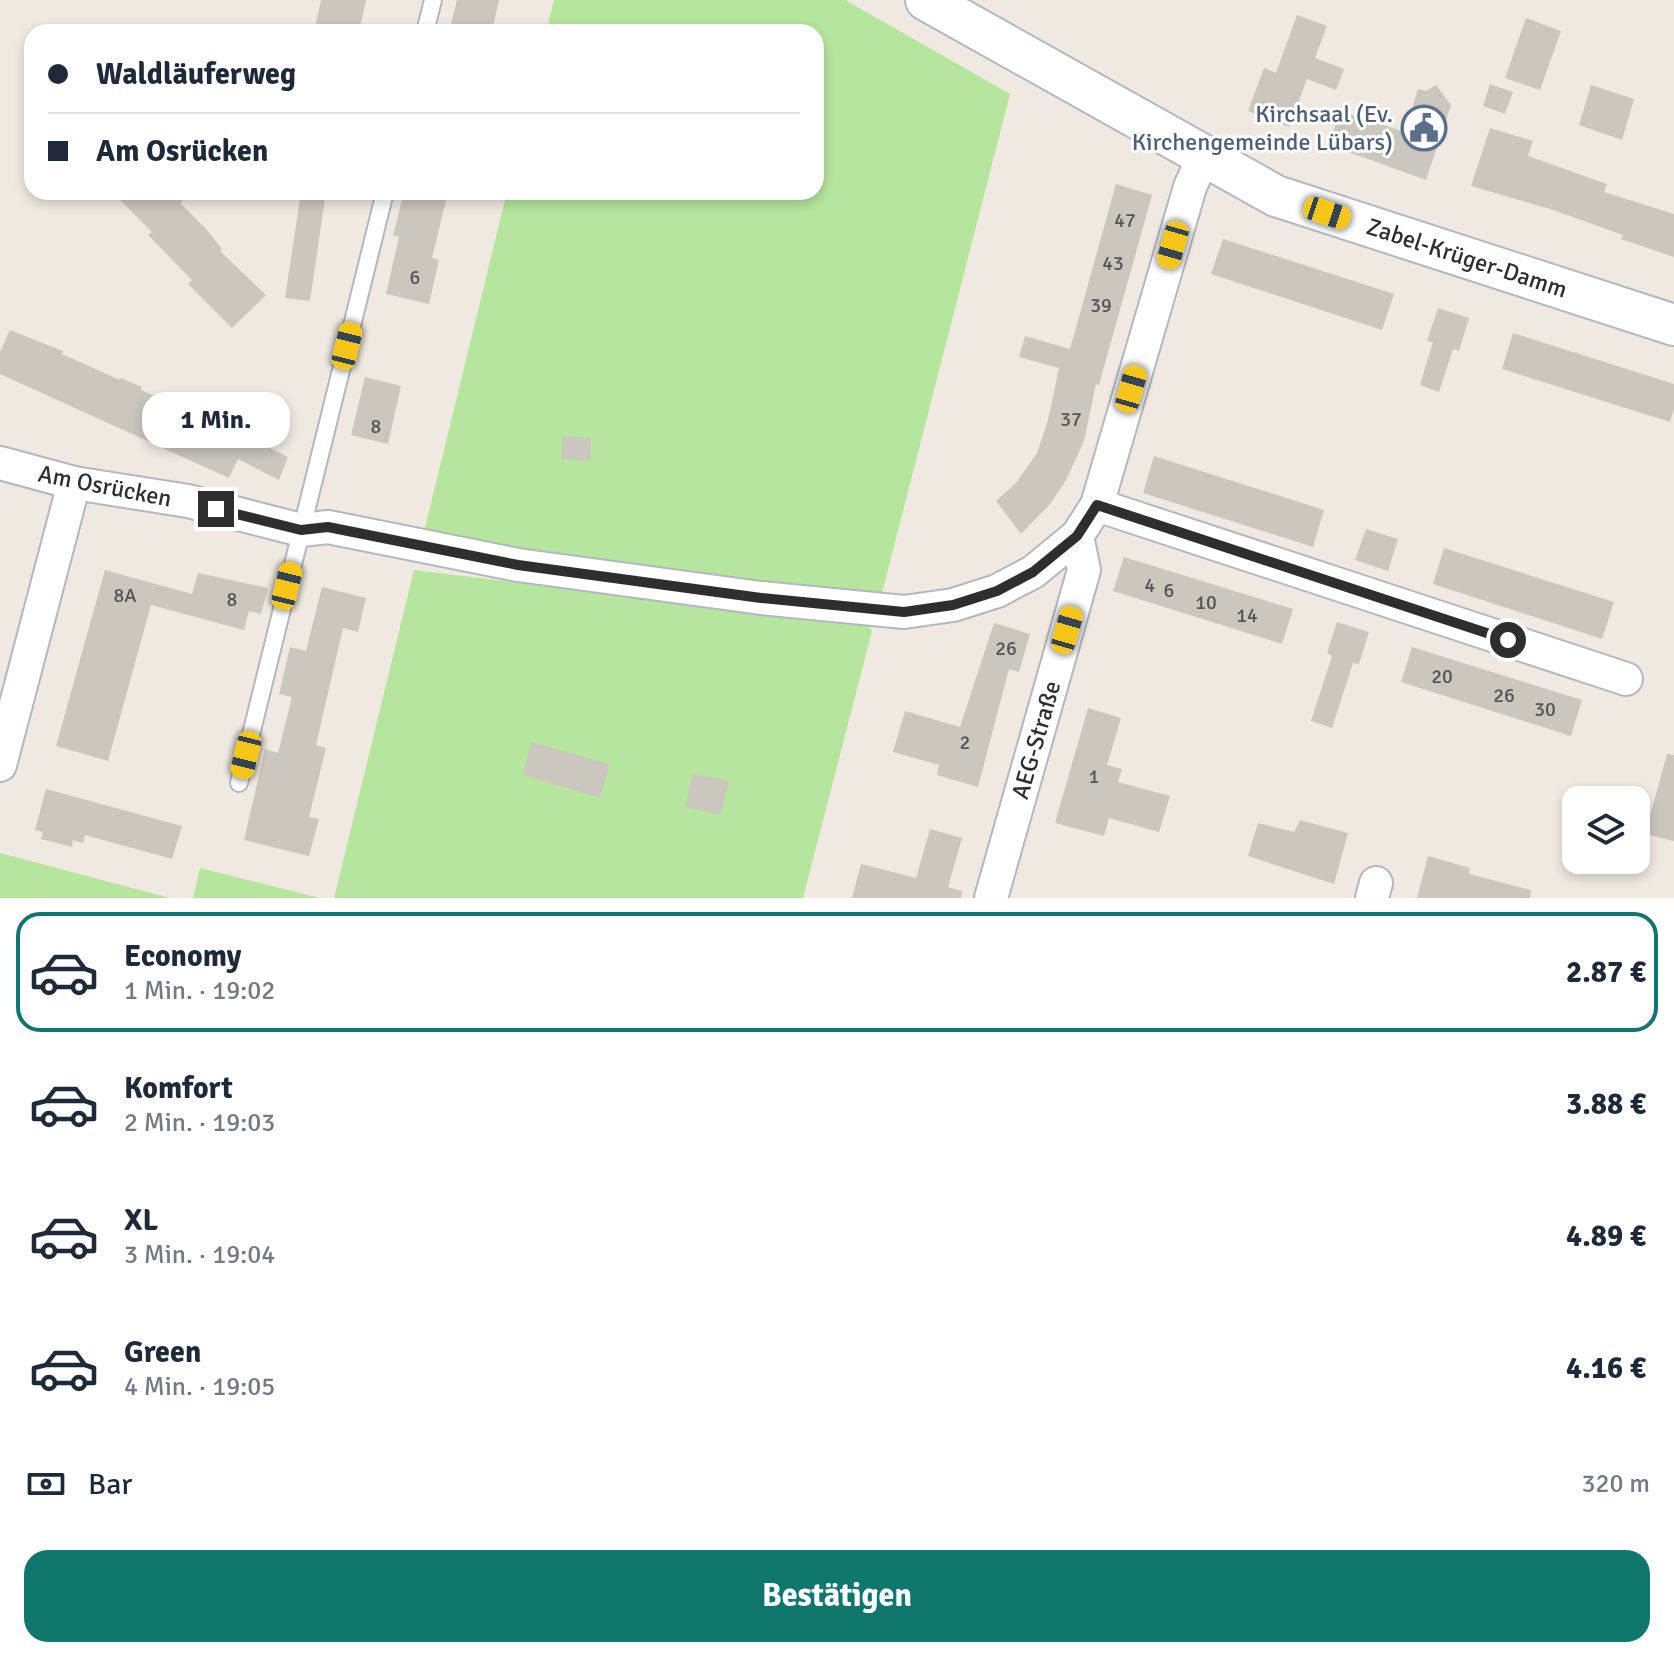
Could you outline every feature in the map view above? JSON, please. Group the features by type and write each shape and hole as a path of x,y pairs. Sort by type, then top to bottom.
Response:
{"street":[{"name":"Zabel-Krüger-Damm","path":"926,0 1203,158 1276,196 1674,325"},
{"name":"Am Osrücken","path":"0,463 74,483 188,501 301,530 328,527 518,565 761,598 904,612 953,605 997,591 1033,572 1077,536 1097,505 1190,187 1203,158"},
{"path":"0,765 74,483"},
{"path":"1097,505 1626,679"},
{"name":"AEG-Straße","path":"991,898 1084,570 1077,536"}],"lane":[{"path":"427,24 433,0"},
{"path":"239,783 383,200"}],"green space":[{"path":"554,0 845,0 1010,94 882,593 875,596 423,536 505,200 824,200 824,24 548,24"},
{"path":"414,570 869,626 872,631 803,898 334,898"},
{"path":"0,853 170,898 0,898"},
{"path":"200,868 320,898 193,898"}],"building":[{"path":"321,0 366,0 361,24 316,24"},
{"path":"457,0 499,0 494,24 451,24"},
{"path":"1297,15 1327,26 1315,58 1344,69 1336,90 1307,79 1289,127 1248,111 1264,68 1276,73"},
{"path":"1526,18 1561,31 1540,90 1505,78"},
{"path":"1490,84 1513,92 1505,114 1483,106"},
{"path":"1436,85 1451,105 1426,180 1329,145 1340,111 1405,132 1418,89 1426,91"},
{"path":"1591,85 1634,99 1622,140 1579,125"},
{"path":"1490,128 1533,141 1528,156 1607,184 1604,192 1674,214 1674,257 1621,239 1623,235 1553,210 1471,186"},
{"path":"1116,184 1152,195 1099,385 1096,384 1084,441 1066,480 1050,504 1021,534 996,501 1016,483 1037,453 1059,368 1019,357 1025,336 1070,349"},
{"path":"120,200 183,200 180,203 206,229 222,249 220,251 266,295 232,328 188,284 192,280 148,235 152,232"},
{"path":"300,200 325,200 310,301 285,298"},
{"path":"402,200 446,200 432,258 439,260 429,304 386,294 399,237 393,235"},
{"path":"1223,239 1394,294 1382,330 1211,274"},
{"path":"1438,308 1469,318 1459,351 1453,349 1439,392 1420,385 1433,342 1427,341"},
{"path":"10,330 63,351 62,354 142,387 141,390 199,416 200,413 288,457 279,480 238,459 229,478 0,374 0,352"},
{"path":"1513,333 1674,384 1674,409 1670,422 1502,369"},
{"path":"365,377 401,386 388,444 351,435"},
{"path":"563,436 591,438 590,461 561,459"},
{"path":"1154,456 1324,510 1313,547 1143,493"},
{"path":"1366,529 1398,539 1388,571 1355,560"},
{"path":"1444,548 1614,602 1602,639 1433,584"},
{"path":"1124,557 1293,609 1282,644 1113,591"},
{"path":"105,570 192,594 198,573 268,588 261,614 249,611 244,630 151,605 108,761 56,746"},
{"path":"322,587 366,598 358,632 343,628 316,745 326,748 309,817 319,819 309,856 244,840 265,749 278,753 292,697 279,694 290,647 306,651"},
{"path":"1337,622 1369,632 1359,664 1353,663 1332,728 1311,721 1332,656 1327,653"},
{"path":"994,623 1030,634 1019,672 1009,669 978,787 937,775 939,765 893,752 905,711 960,727"},
{"path":"1412,647 1582,700 1571,736 1401,682"},
{"path":"1088,708 1121,718 1107,765 1122,769 1118,782 1170,796 1159,832 1109,818 1104,836 1055,823"},
{"path":"531,742 610,764 600,798 523,775"},
{"path":"1667,754 1674,755 1674,841 1650,835 1650,816"},
{"path":"693,773 729,781 721,815 685,807"},
{"path":"46,789 182,826 172,859 85,835 83,843 73,840 72,847 41,839 43,832 35,830"},
{"path":"1300,820 1348,833 1334,884 1248,856 1258,823 1294,832"},
{"path":"930,829 962,838 948,887 962,891 961,898 852,898 861,864 916,878"},
{"path":"1428,856 1470,868 1469,874 1531,890 1530,898 1417,898"}],"place":[{"name":"Kirchsaal (Ev. Kirchengemeinde Lübars)","path":"1424,128"}],"route":[{"path":"216,509 301,530 328,527 518,565 761,598 904,612 953,605 997,591 1033,572 1077,536 1097,505 1508,640"}]}
